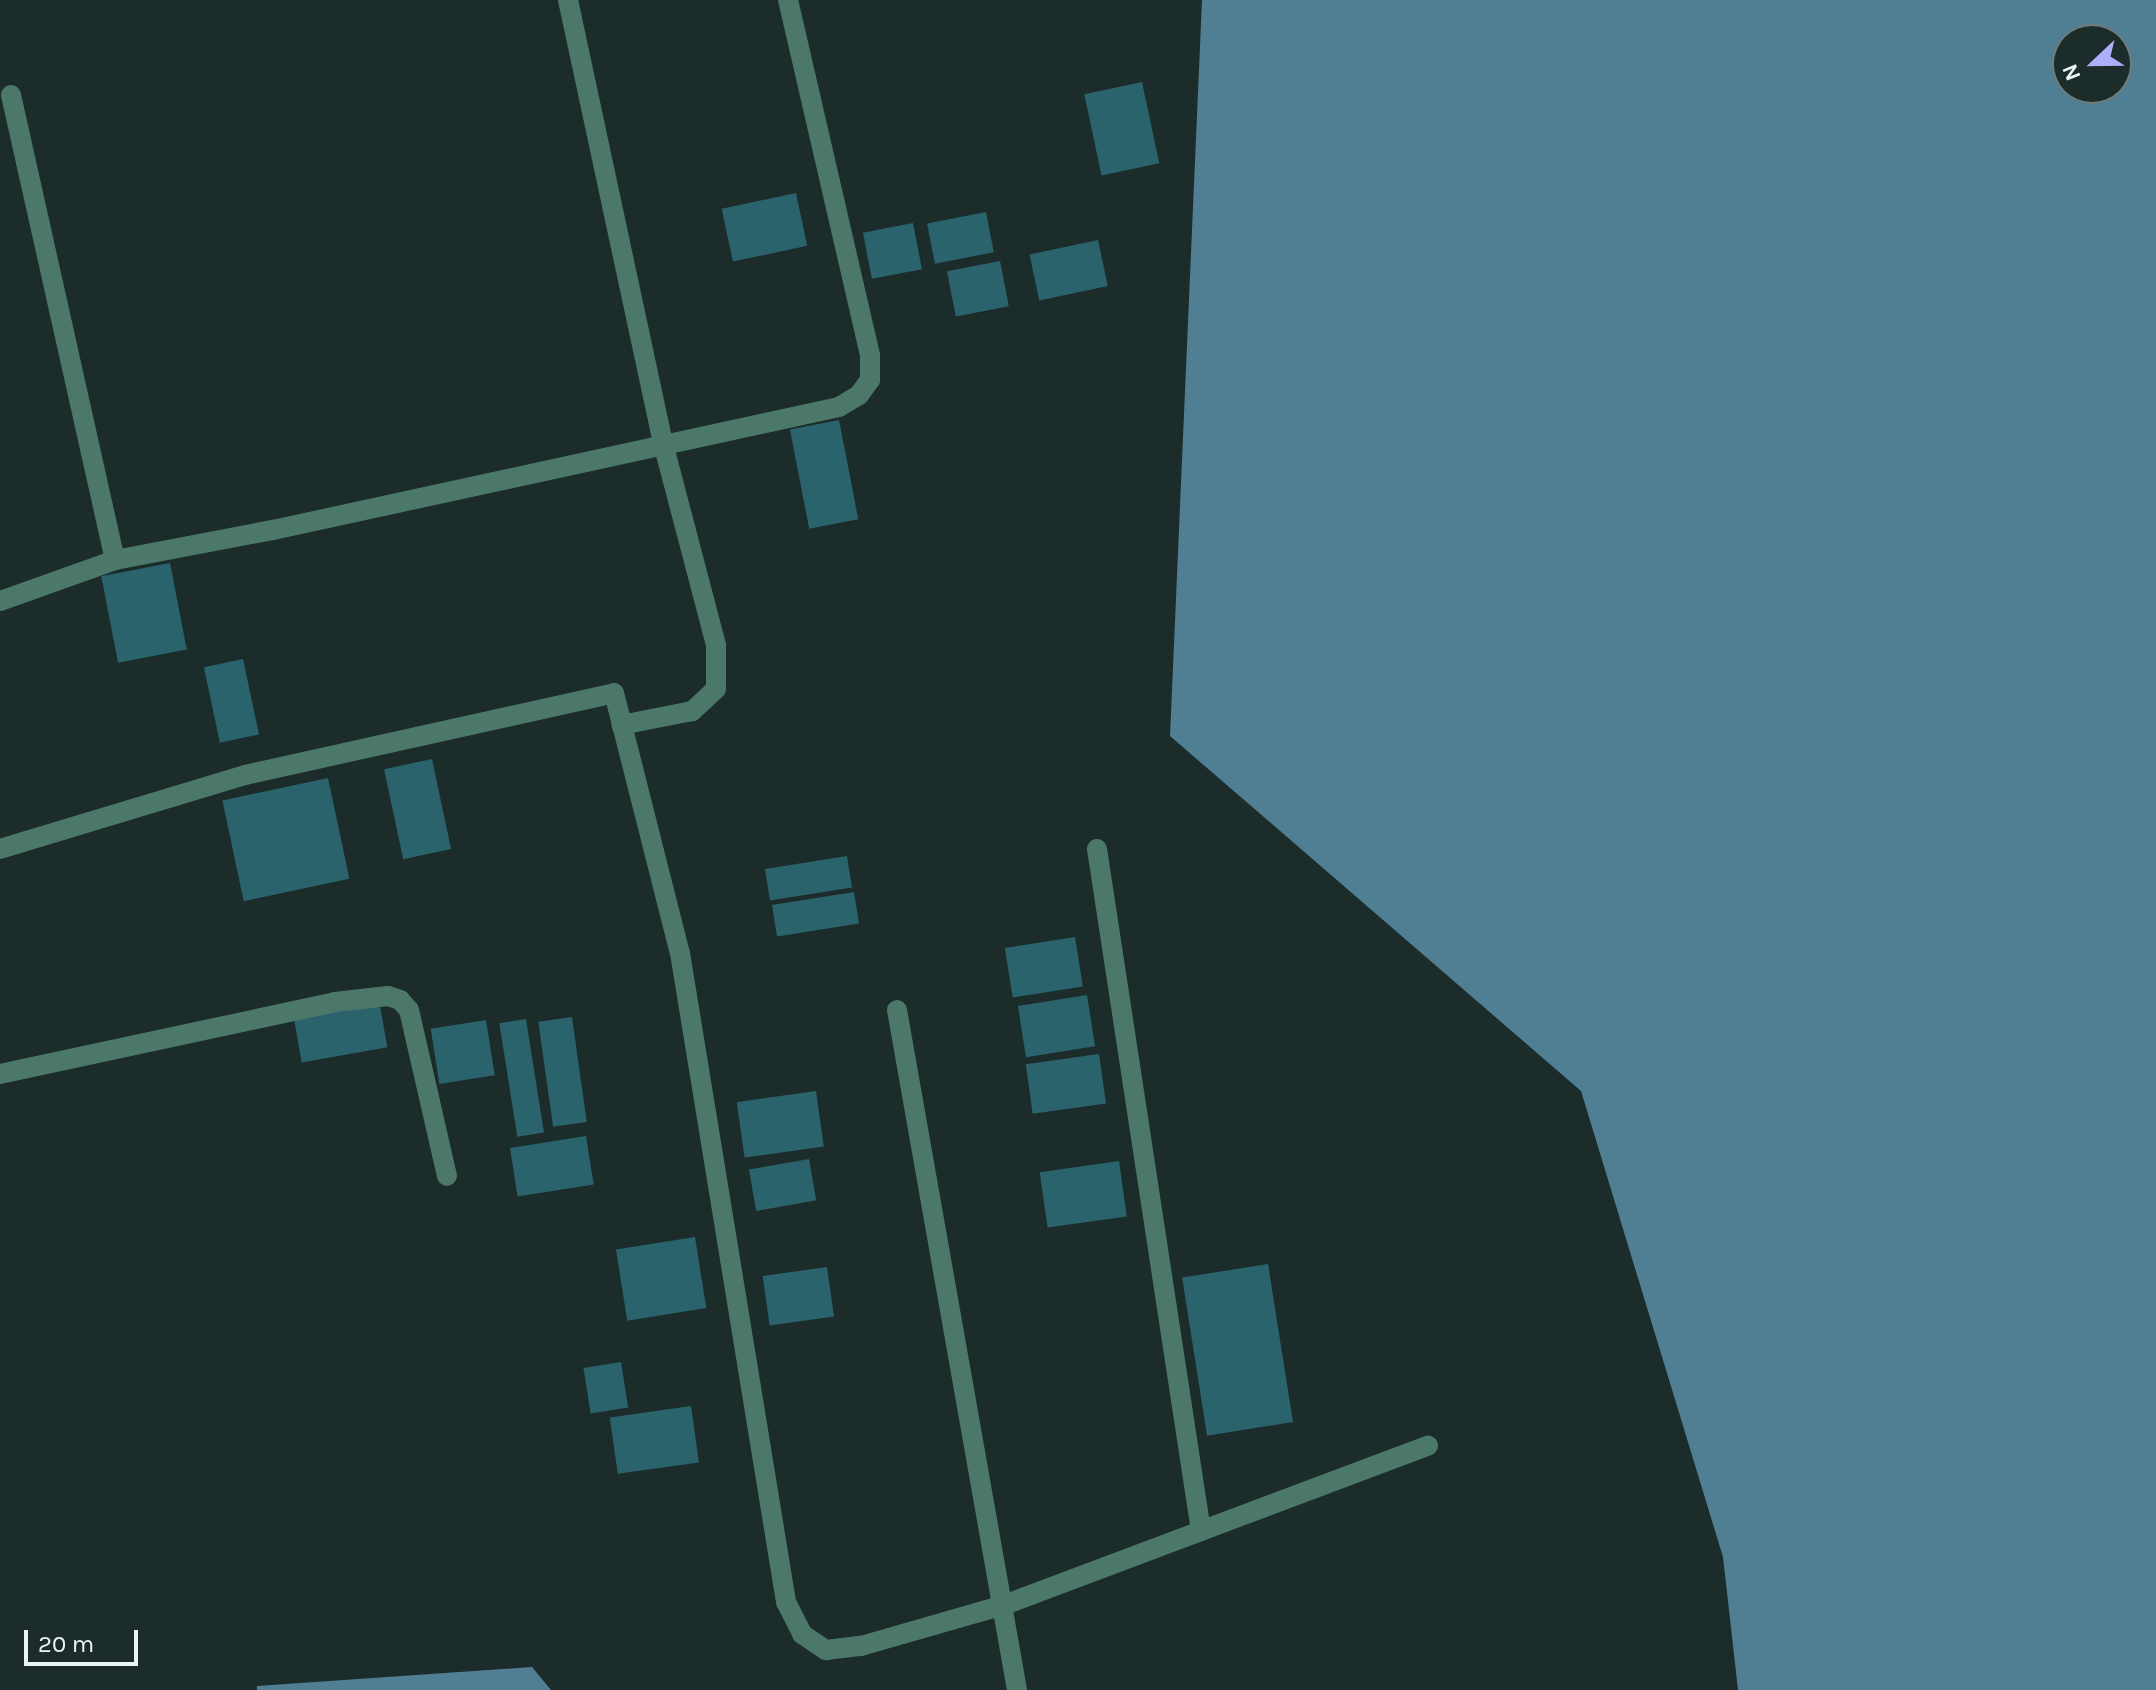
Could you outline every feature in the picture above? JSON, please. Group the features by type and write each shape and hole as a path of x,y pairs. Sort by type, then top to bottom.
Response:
{"street":[{"path":"568,0 663,443 716,645 716,689 692,711 621,725"},
{"path":"0,601 115,560 273,530 839,407 859,395 870,380 870,355 788,0"},
{"path":"11,95 115,560"},
{"path":"0,849 245,775 614,693 680,953 786,1602 802,1634 826,1650 861,1646 1004,1605 1428,1446"},
{"path":"1097,849 1201,1531"},
{"path":"0,1074 335,1002 388,996 400,1000 409,1010 447,1176"},
{"path":"897,1010 1017,1690"}],"water":[{"path":"1202,0 2156,0 2156,1690 1738,1690 1723,1557 1581,1091 1170,736"},
{"path":"532,1667 551,1690 257,1690 257,1686"}],"building":[{"path":"1142,82 1159,163 1102,175 1084,94"},
{"path":"796,193 807,246 733,262 722,209"},
{"path":"986,212 994,252 935,264 927,223"},
{"path":"913,223 922,269 872,279 863,233"},
{"path":"1098,240 1108,286 1039,301 1030,255"},
{"path":"1000,261 1009,306 956,316 947,271"},
{"path":"839,420 858,519 809,529 790,430"},
{"path":"170,563 187,649 118,663 101,576"},
{"path":"243,659 259,734 220,743 204,667"},
{"path":"432,759 451,849 403,859 384,769"},
{"path":"328,778 349,879 244,901 222,800"},
{"path":"847,856 852,888 770,901 765,869"},
{"path":"854,892 859,924 777,937 772,905"},
{"path":"1075,937 1083,986 1013,997 1005,948"},
{"path":"1087,995 1095,1046 1026,1057 1018,1006"},
{"path":"379,1000 387,1047 302,1062 293,1015"},
{"path":"572,1017 587,1122 553,1127 538,1022"},
{"path":"526,1019 544,1133 517,1137 499,1023"},
{"path":"486,1020 495,1075 439,1084 431,1029"},
{"path":"1099,1054 1106,1104 1033,1114 1026,1064"},
{"path":"816,1091 824,1146 745,1158 737,1102"},
{"path":"586,1136 594,1184 518,1196 510,1148"},
{"path":"809,1159 816,1200 756,1211 749,1170"},
{"path":"1119,1161 1127,1216 1048,1228 1040,1172"},
{"path":"695,1237 706,1308 627,1321 616,1250"},
{"path":"1268,1264 1293,1422 1207,1436 1182,1278"},
{"path":"827,1267 834,1317 770,1326 763,1276"},
{"path":"621,1362 628,1407 591,1413 583,1368"},
{"path":"691,1406 699,1462 618,1474 610,1417"}]}
